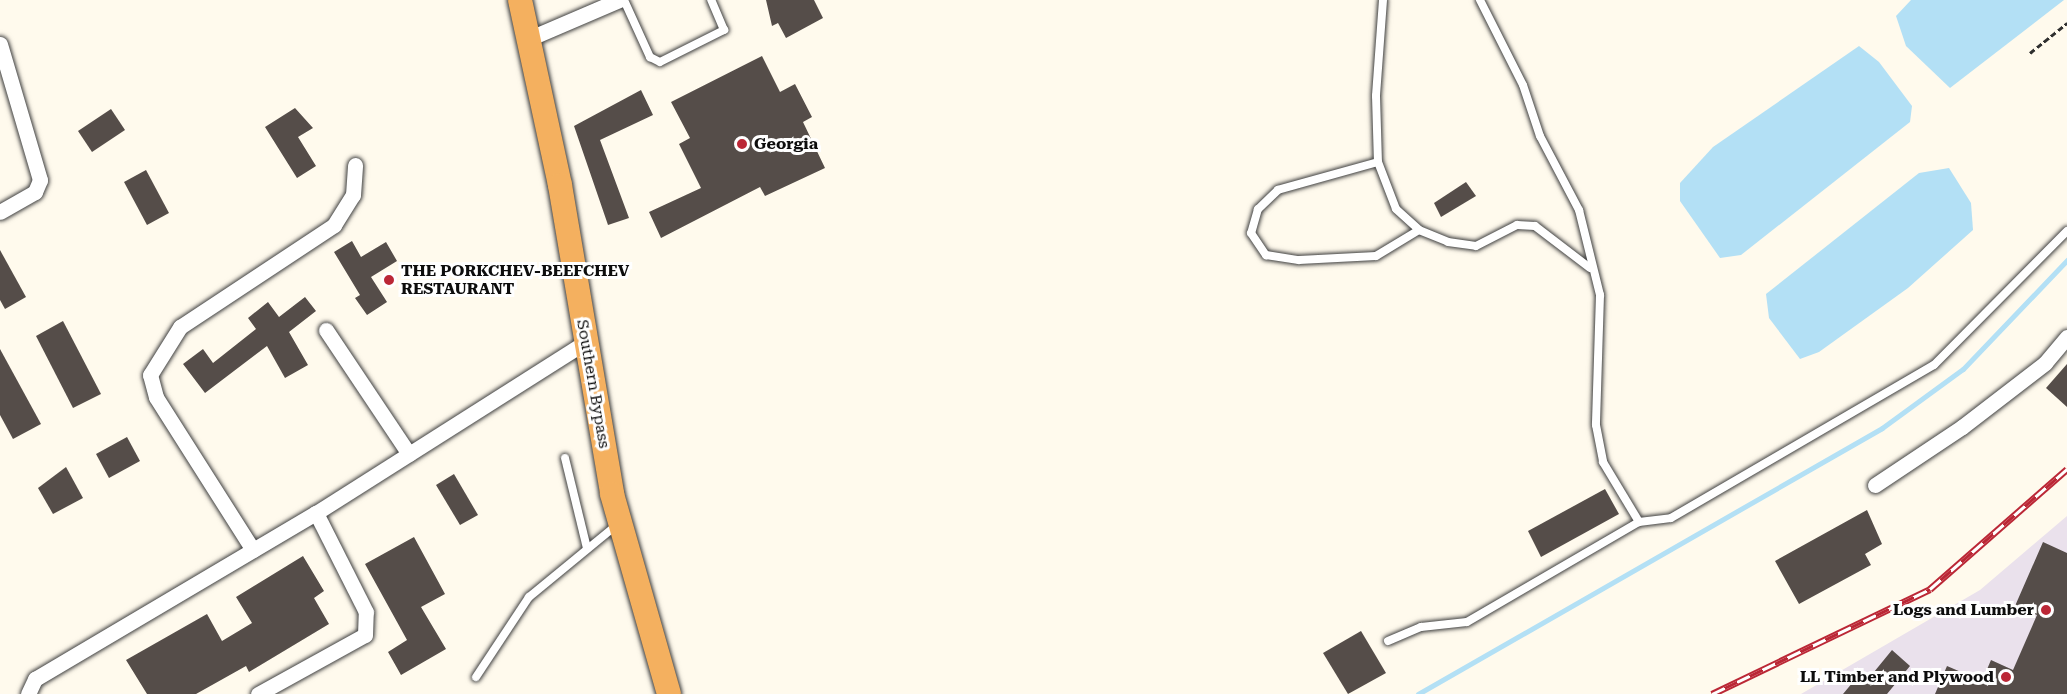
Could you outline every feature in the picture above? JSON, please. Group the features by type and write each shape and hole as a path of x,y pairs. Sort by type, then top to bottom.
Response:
{"highway":[{"name":"Southern Bypass","path":"520,0 560,185 585,342 618,523 669,694"}],"street":[{"path":"528,39 620,0"},
{"path":"0,44 40,180 35,192 0,212"},
{"path":"253,550 156,397 150,375 180,327 334,225 353,195 355,165"},
{"path":"326,330 409,454"},
{"path":"1875,485 1972,420 2045,363 2067,337"},
{"path":"28,694 34,679 316,513 585,342"},
{"path":"258,694 365,635 366,612 316,513"}],"lane":[{"path":"620,0 650,57 660,62 724,30 711,0"},
{"path":"1383,0 1376,96 1377,162 1396,209 1419,230 1448,242 1476,246 1517,225 1535,226 1590,268"},
{"path":"1480,0 1523,85 1540,136 1580,210 1590,268 1600,295 1596,425 1603,462 1639,522"},
{"path":"1377,162 1278,190 1258,209 1251,233 1266,255 1299,260 1376,256 1419,230"},
{"path":"1388,641 1421,627 1467,622 1639,522 1671,518 1934,364 2067,231"},
{"path":"565,458 587,548"},
{"path":"476,677 517,611 618,523"}],"path":[{"path":"2030,53 2067,23"}],"shaded area":[{"path":"2067,516 2067,694 1801,694 1980,590"}],"water":[{"path":"1911,0 2064,0 1950,88 1906,46 1896,16"},
{"path":"1859,46 1879,62 1912,106 1910,122 1741,255 1720,258 1680,201 1680,183 1713,147"},
{"path":"1949,168 1971,203 1973,230 1908,288 1819,352 1800,359 1769,318 1766,294 1919,173"}],"building":[{"path":"766,0 814,0 823,18 786,38 778,23 772,26"},
{"path":"762,56 780,92 795,84 812,117 803,122 825,168 765,196 760,187 661,238 649,212 701,188 679,144 690,138 671,102"},
{"path":"641,90 653,115 600,140 629,218 608,225 574,126"},
{"path":"295,108 313,128 298,137 316,166 297,178 265,127"},
{"path":"111,109 125,130 92,152 78,131"},
{"path":"146,170 169,213 147,225 124,182"},
{"path":"1466,182 1476,196 1441,217 1434,203"},
{"path":"352,241 361,257 386,242 397,261 371,277 387,302 367,315 355,298 360,295 334,252"},
{"path":"0,250 26,297 5,309 0,300"},
{"path":"305,297 316,311 289,332 308,365 285,378 267,346 205,393 183,364 203,349 213,363 256,329 248,318 268,302 279,317"},
{"path":"63,321 101,394 73,408 36,336"},
{"path":"0,349 41,424 13,439 0,415"},
{"path":"2067,364 2067,407 2046,388"},
{"path":"127,437 140,461 109,478 96,454"},
{"path":"66,467 83,498 53,514 38,488"},
{"path":"454,474 478,515 460,525 436,485"},
{"path":"1605,489 1619,514 1541,557 1528,531"},
{"path":"1867,510 1882,544 1865,554 1871,565 1799,604 1775,561"},
{"path":"414,537 445,594 421,607 446,649 401,675 388,652 407,640 365,564"},
{"name":"Logs and Lumber","path":"2043,542 2067,553 2067,694 1935,694 1947,666 1982,681 1991,660 2013,670 2037,615 2015,606"},
{"path":"303,556 324,591 314,598 329,624 249,672 246,666 196,694 147,694 126,660 207,614 222,641 252,623 236,597"},
{"path":"1361,631 1386,673 1348,694 1323,653"},
{"path":"1892,650 1910,666 1887,694 1843,694 1858,676 1865,683"}],"waterway":[{"path":"1418,694 1882,428 1963,369 2067,260"}],"railway":[{"path":"1712,694 1930,589 2067,469"}],"place":[{"name":"Georgia","path":"742,144"},
{"name":"THE PORKCHEV-BEEFCHEV RESTAURANT","path":"389,280"},
{"name":"Logs and Lumber","path":"2046,610"},
{"name":"LL Timber and Plywood","path":"2006,677"}]}
